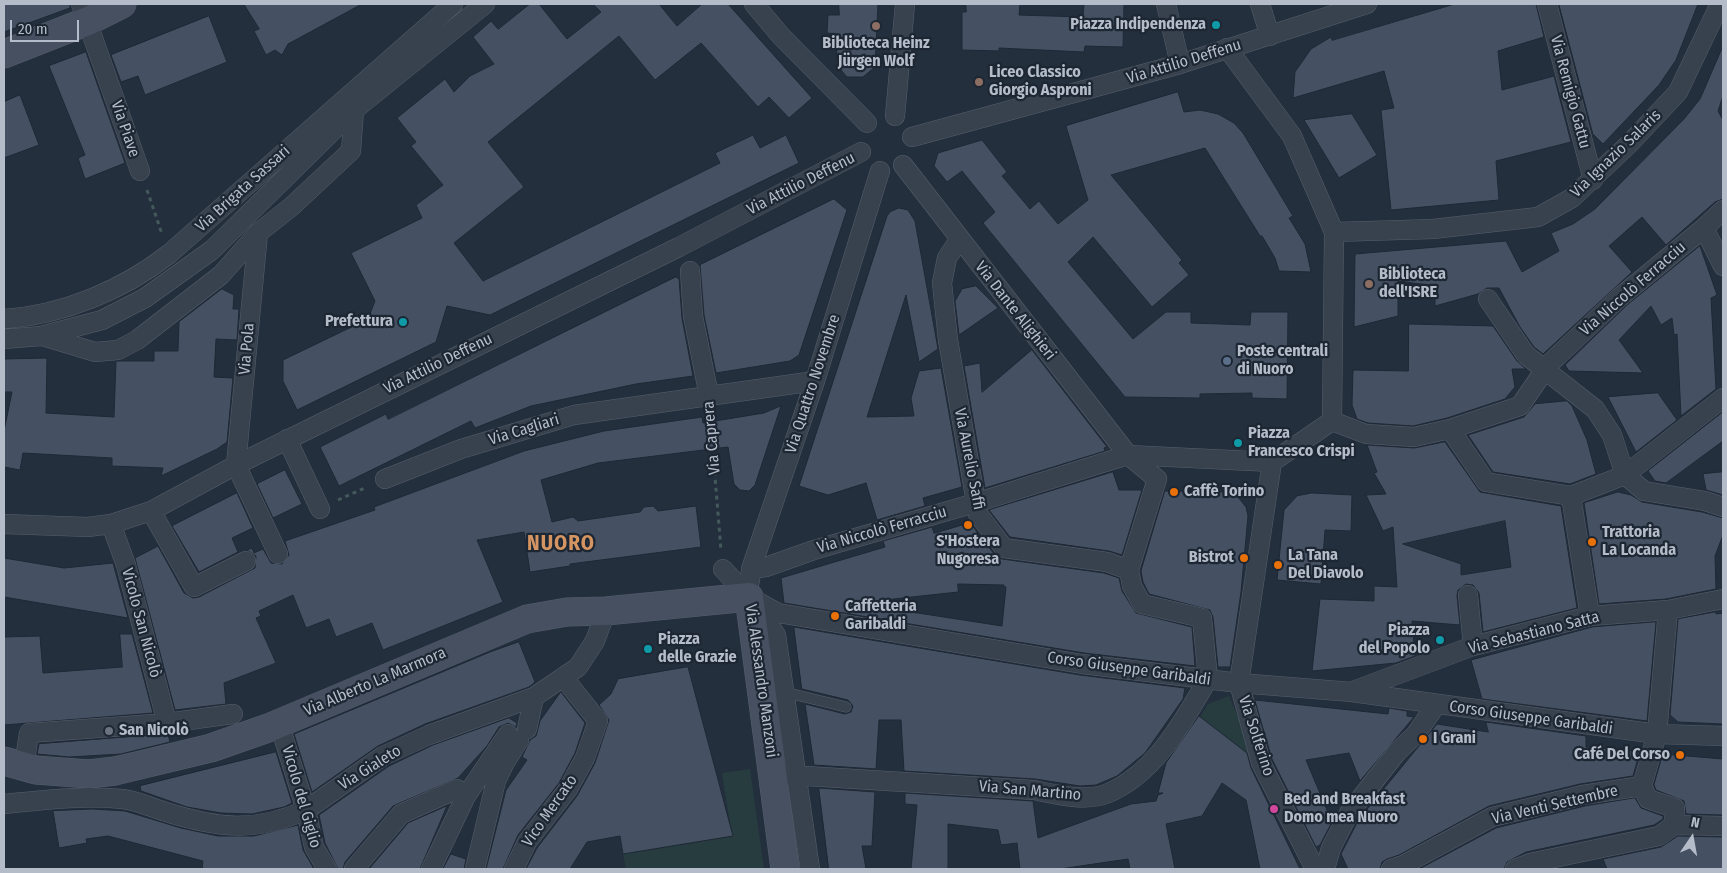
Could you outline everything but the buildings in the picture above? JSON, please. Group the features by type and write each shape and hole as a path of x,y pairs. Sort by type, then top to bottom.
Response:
{"street":[{"path":"4,54 84,12 122,4"},
{"name":"Via Brigata Sassari","path":"4,319 20,318 78,304 143,275 453,4"},
{"name":"Via Brigata Sassari","path":"4,339 41,336 102,320 145,298 212,250 354,110 485,4"},
{"path":"754,4 781,36 867,123"},
{"path":"867,123 860,152 880,171 903,165 912,137 894,116 904,4"},
{"path":"1166,4 1180,64"},
{"path":"1260,4 1270,36"},
{"name":"Via Attilio Deffenu","path":"912,137 1180,64 1367,4"},
{"name":"Via Remigio Gattu","path":"1548,4 1593,180"},
{"name":"Via Ignazio Salaris","path":"1334,232 1433,229 1538,217 1572,198 1593,180 1678,92 1720,4"},
{"name":"Via Piave","path":"84,12 140,171"},
{"path":"1128,455 1272,462 1332,421 1334,232 1292,136 1227,48"},
{"name":"Via Brigata Sassari","path":"41,336 95,352 118,350 137,340 221,275 258,233 291,207 351,151 354,110"},
{"path":"867,123 876,119 894,116"},
{"name":"Via Attilio Deffenu","path":"4,524 88,527 111,524 151,511 286,439 679,247 860,152"},
{"name":"Via Dante Alighieri","path":"903,165 959,240 1128,455 1157,479 1129,570"},
{"name":"Via Quattro Novembre","path":"750,597 750,570 816,381 880,171"},
{"name":"Via Niccolò Ferracciu","path":"1332,421 1366,434 1414,437 1450,429 1520,406 1544,370 1620,297 1723,210"},
{"path":"1704,228 1723,266"},
{"name":"Via Pola","path":"236,465 258,233"},
{"name":"Via Aurelio Saffi","path":"959,240 947,258 942,283 948,340 978,514 1004,548 1107,562 1129,570"},
{"name":"Via Caprera","path":"690,271 693,316 709,396"},
{"path":"1488,300 1526,355 1595,409 1612,435 1625,475 1644,491 1705,501 1723,507"},
{"name":"Via Cagliari","path":"385,479 461,449 574,415 816,381"},
{"path":"1450,429 1486,482 1571,496 1625,475 1723,398"},
{"path":"286,439 320,508"},
{"name":"Via Niccolò Ferracciu","path":"750,570 766,567 814,550 975,503 1128,455"},
{"path":"1239,683 1272,462"},
{"path":"236,465 278,554"},
{"path":"1571,496 1590,616"},
{"path":"151,511 194,587 246,561"},
{"name":"Vicolo San Nicolò","path":"111,524 126,565 167,723"},
{"path":"723,569 750,597"},
{"path":"1129,570 1132,586 1142,604 1202,618 1208,679"},
{"path":"1468,595 1473,646"},
{"name":"Corso Giuseppe Garibaldi","path":"750,597 778,613 1082,664 1239,683 1352,692 1657,734 1723,736"},
{"name":"Via Alberto La Marmora","path":"14,763 62,773 89,774 115,771 211,748 279,722 527,619 567,612 606,611 750,597"},
{"name":"Via Alessandro Manzoni","path":"750,597 776,635 784,692 785,869"},
{"name":"Via Alessandro Manzoni","path":"750,597 785,774 810,869"},
{"name":"Via Sebastiano Satta","path":"1352,692 1473,646 1590,616 1668,610 1723,599"},
{"path":"1668,610 1657,734 1642,786 1648,799 1675,808 1674,825"},
{"name":"Via Gialeto","path":"4,804 57,798 124,799 200,823 225,826 251,827 292,816 306,810 383,756 429,735 534,697 578,667 595,640 606,611"},
{"name":"Vico Mercato","path":"514,869 527,842 554,805 568,790 585,758 598,721 563,677"},
{"name":"Via San Martino","path":"785,774 1034,790 1067,797 1105,795 1140,774 1182,725 1208,679"},
{"name":"Via Solferino","path":"1239,683 1261,763 1315,869"},
{"path":"475,869 496,781 534,697"},
{"path":"1325,869 1331,848 1349,813 1397,752 1416,734 1436,705"},
{"path":"14,763 29,734 167,723 233,714"},
{"name":"Vicolo del Giglio","path":"279,722 306,810 314,847 326,869"},
{"path":"432,869 466,796 518,731"},
{"path":"115,771 124,799"},
{"name":"Via Venti Settembre","path":"1391,869 1403,865 1492,817 1583,795 1642,786"},
{"path":"354,869 401,814 458,789 466,796"},
{"path":"1515,869 1541,865 1659,836 1674,825 1723,826"}],"lane":[{"path":"784,692 846,707"}],"path":[{"name":"Via Piave","path":"140,171 169,254"},
{"name":"Via Caprera","path":"709,396 723,569"},
{"path":"320,508 385,479"}],"green space":[{"path":"1229,696 1251,747 1252,757 1200,717 1208,704"},
{"path":"750,769 764,869 626,869 623,854 732,836 722,773"}],"place":[{"name":"Piazza Indipendenza","path":"1216,25"},
{"name":"Biblioteca Heinz Jürgen Wolf","path":"876,26"},
{"name":"Liceo Classico Giorgio Asproni","path":"979,82"},
{"name":"Biblioteca dell'ISRE","path":"1369,284"},
{"name":"Prefettura","path":"403,322"},
{"name":"Poste centrali di Nuoro","path":"1227,361"},
{"name":"Piazza Francesco Crispi","path":"1238,443"},
{"name":"Caffè Torino","path":"1174,492"},
{"name":"S'Hostera Nugoresa","path":"968,525"},
{"name":"Trattoria La Locanda","path":"1592,542"},
{"name":"Bistrot","path":"1244,558"},
{"name":"La Tana Del Diavolo","path":"1278,565"},
{"name":"Caffetteria Garibaldi","path":"835,616"},
{"name":"Piazza del Popolo","path":"1440,640"},
{"name":"Piazza delle Grazie","path":"648,649"},
{"name":"San Nicolò","path":"109,731"},
{"name":"I Grani","path":"1423,739"},
{"name":"Café Del Corso","path":"1680,755"},
{"name":"Bed and Breakfast Domo mea Nuoro","path":"1274,809"}],"district":[{"name":"NUORO","path":"561,544"}]}
